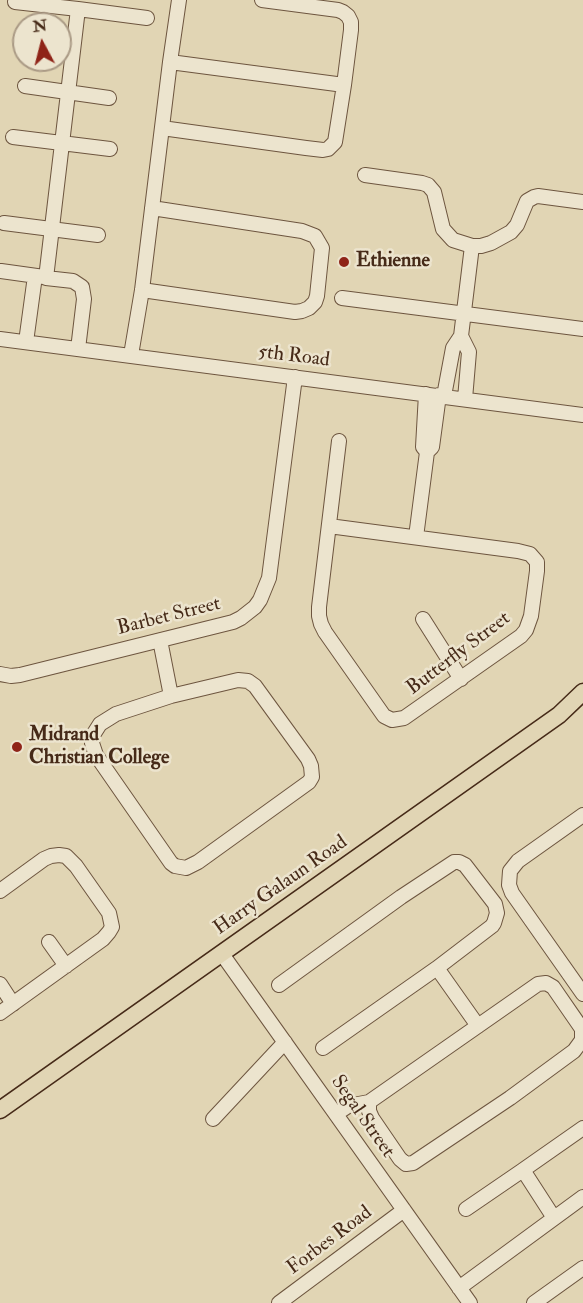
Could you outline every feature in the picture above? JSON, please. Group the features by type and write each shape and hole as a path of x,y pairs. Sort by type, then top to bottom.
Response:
{"main road":[{"name":"Harry Galaun Road","path":"2,1105 222,954 559,715 583,692"}],"street":[{"path":"131,355 142,290 179,0"},
{"path":"162,128 323,150 328,149 335,142 351,30 348,16 338,10 262,0"},
{"path":"15,2 147,18"},
{"path":"26,342 51,229 78,9"},
{"path":"170,62 344,85"},
{"path":"25,86 110,98"},
{"path":"13,137 110,148"},
{"path":"365,175 428,185 434,192 443,229 453,240 472,246 491,243 511,232 517,225 528,201 534,197 583,202"},
{"path":"142,290 295,312 309,308 317,296 322,248 315,236 302,231 152,208"},
{"path":"4,223 98,235"},
{"path":"416,537 427,453 432,447 436,395 453,348 461,336 472,246"},
{"path":"1,271 73,281 82,287 84,299 78,349"},
{"path":"342,298 583,329"},
{"path":"461,336 469,352 465,399"},
{"name":"5th Road","path":"0,339 583,415"},
{"name":"Barbet Street","path":"0,674 21,675 233,622 248,614 260,600 269,578 295,377"},
{"name":"Butterfly Street","path":"329,526 530,554 537,562 537,576 531,616 526,630 521,636 404,718 392,720 384,716 321,624 319,607 339,441"},
{"path":"423,619 461,679"},
{"path":"160,640 171,696"},
{"path":"238,680 248,681 262,695 308,759 313,771 309,782 198,862 186,868 171,863 96,755 92,743 96,729 108,718 171,696 238,680"},
{"path":"583,815 513,865 509,878 512,893 583,994"},
{"path":"0,891 44,859 51,856 66,856 72,860 109,913 112,927 103,939 0,1013"},
{"path":"279,985 450,864 459,862 465,865 495,904 497,912 492,926 437,968 323,1048"},
{"path":"49,942 66,966"},
{"name":"Segal Street","path":"222,954 470,1303"},
{"path":"437,968 478,1026"},
{"path":"336,1114 348,1106 369,1102 538,984 546,983 553,987 582,1029 583,1036 574,1051 413,1164 406,1164 400,1159 372,1118 369,1102"},
{"path":"0,984 13,1004"},
{"path":"213,1119 285,1042"},
{"path":"466,1209 583,1128"},
{"path":"523,1170 554,1218"},
{"path":"459,1288 583,1199"},
{"name":"Forbes Road","path":"279,1303 404,1210"},
{"path":"534,1303 583,1268"}],"place":[{"name":"Ethienne","path":"344,262"},
{"name":"Midrand Christian College","path":"17,747"}]}
